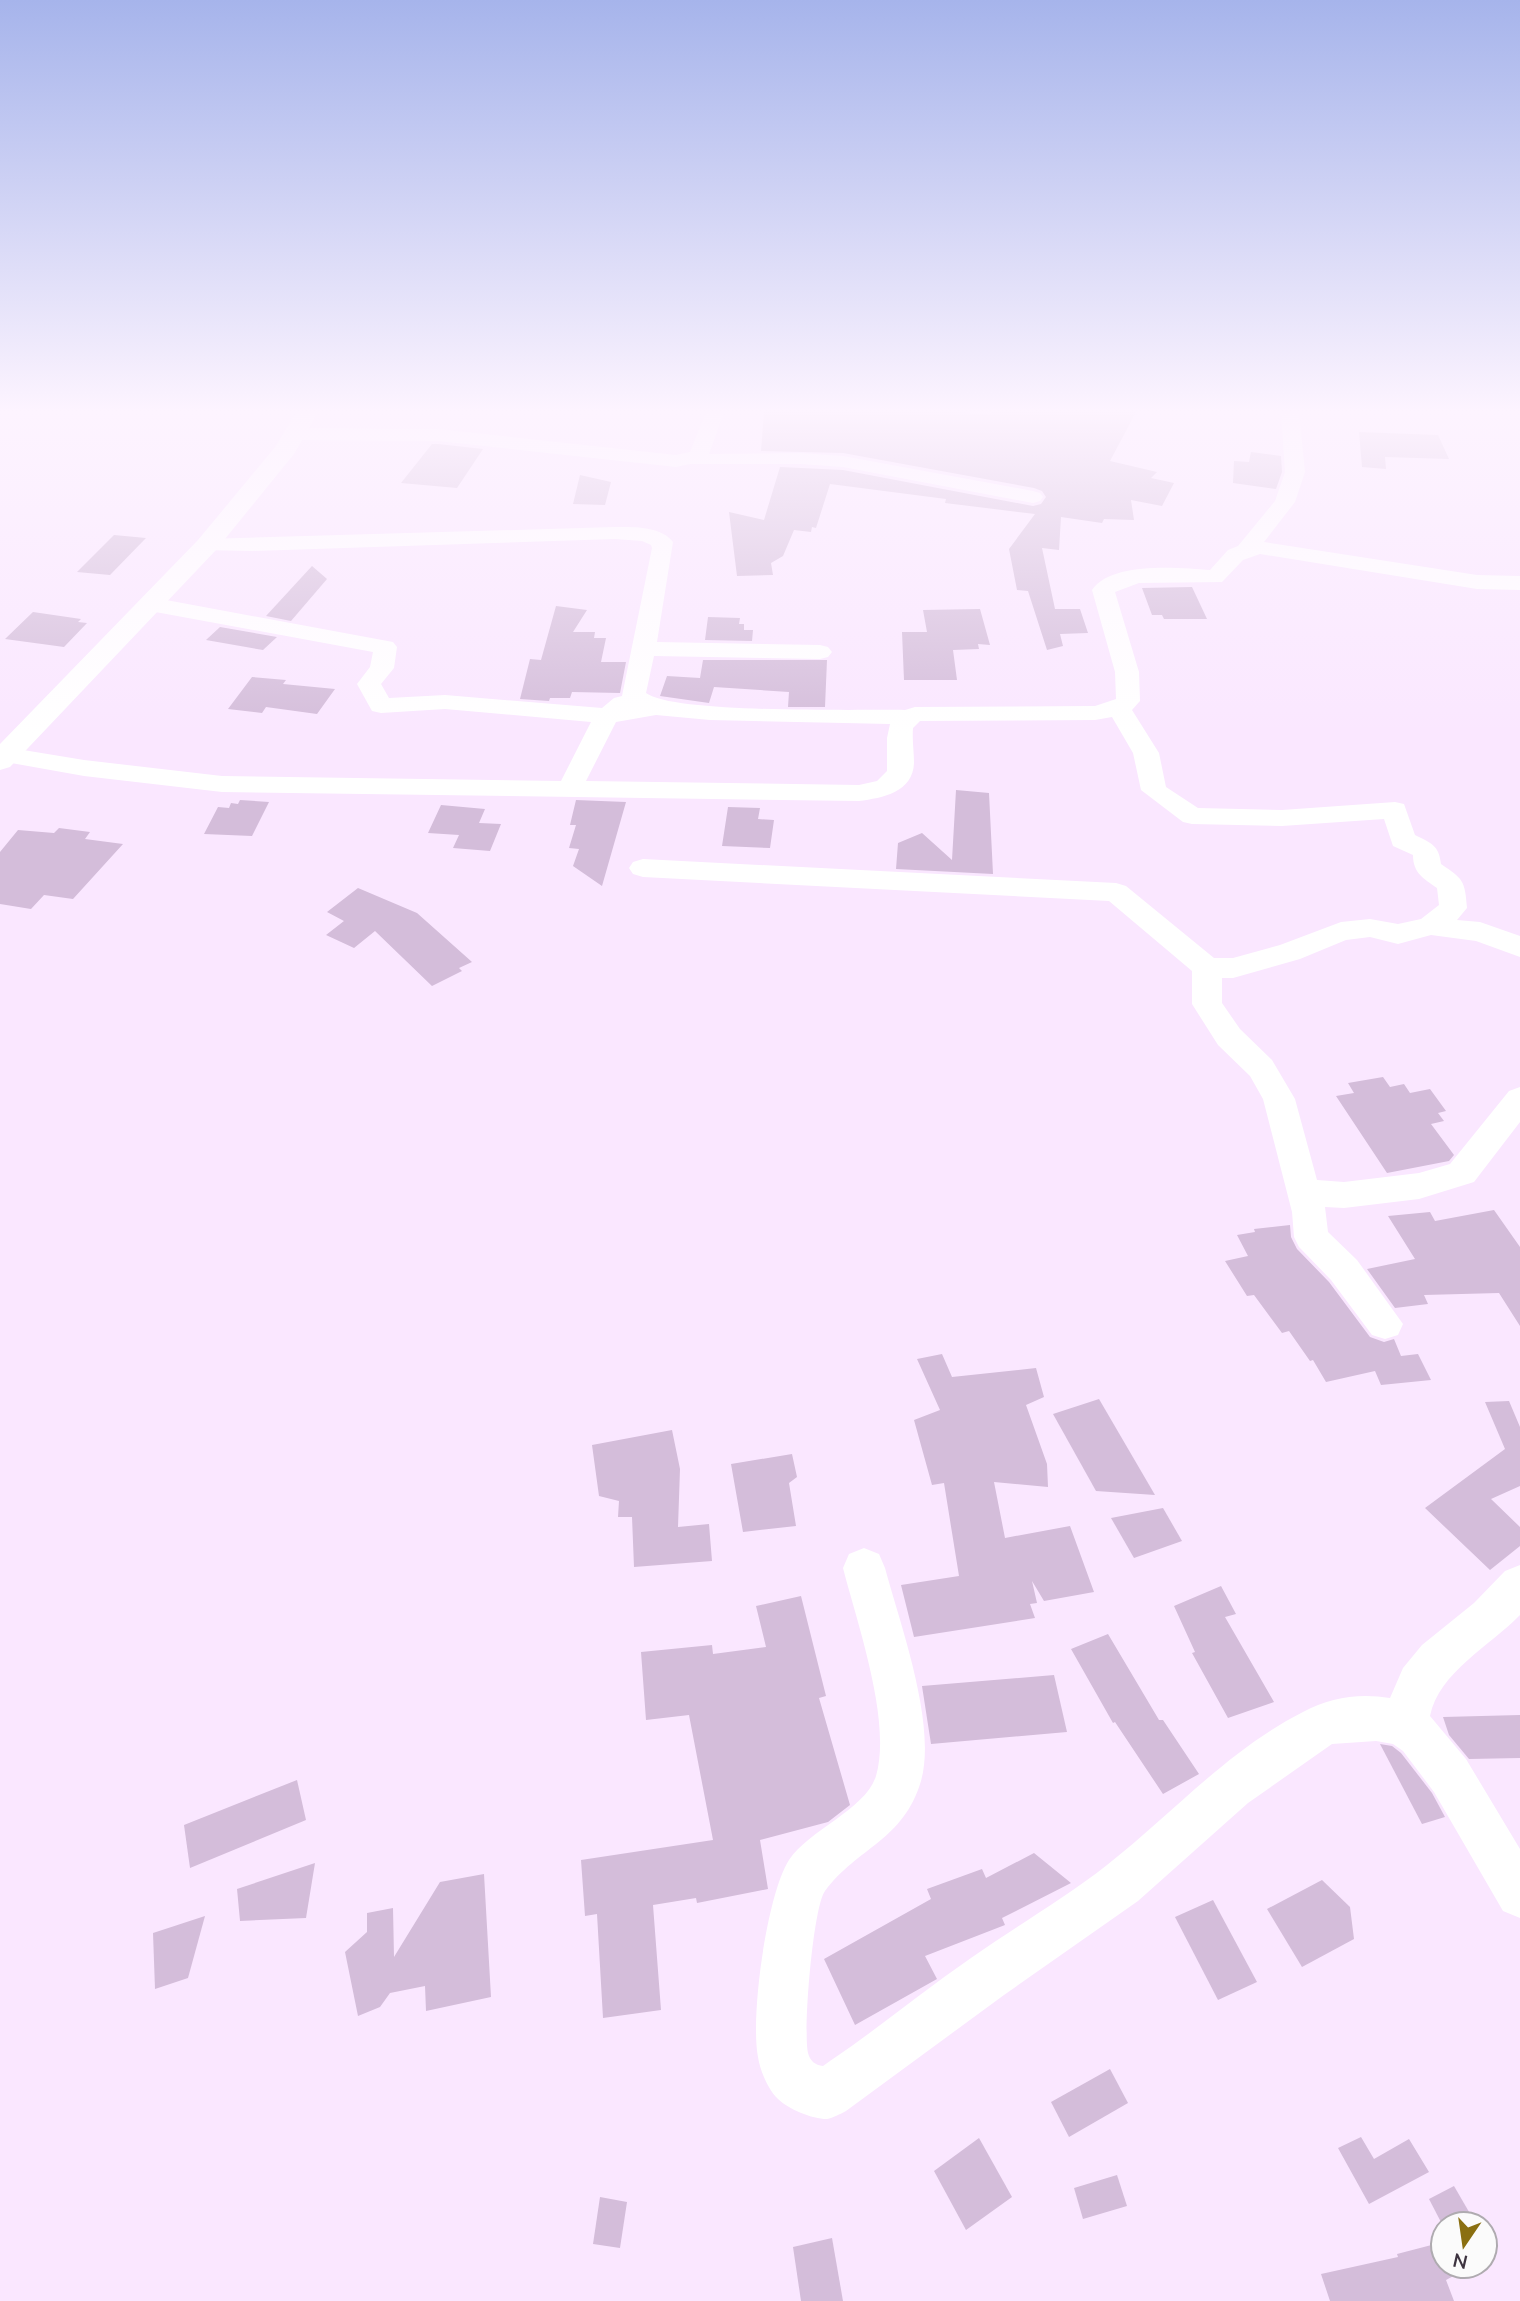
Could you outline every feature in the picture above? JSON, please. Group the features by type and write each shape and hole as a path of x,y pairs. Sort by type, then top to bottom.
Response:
{"street":[{"path":"2,758 229,519"},
{"path":"633,695 640,703 710,712 908,717 924,714 1095,713 1119,708 1128,701 1128,672 1112,613 1104,598 1105,587 1132,576 1214,577 1223,572 1231,556 1247,549 1271,519"},
{"path":"207,545 451,536 608,534 655,537 662,542 663,550 654,589 646,649 633,695 607,716 569,790"},
{"path":"1247,549 1286,552 1477,582 1520,583"},
{"path":"150,604 385,647 382,668 369,684 381,705 445,702 607,716 659,707"},
{"path":"646,649 820,652"},
{"path":"1119,708 1146,753 1154,790 1192,816 1282,818 1395,810 1403,840 1426,851 1427,867 1451,884 1453,908 1431,926"},
{"path":"2,758 222,784 859,793 886,787 898,777 902,762 900,727 908,717"},
{"path":"643,869 1116,892 1207,968 1233,968 1290,952 1341,932 1370,928 1398,933 1431,926 1480,932 1520,947"},
{"path":"1207,968 1207,1004 1229,1037 1261,1068 1279,1099 1304,1192 1311,1237 1344,1270 1385,1324"},
{"path":"1304,1192 1344,1195 1406,1188 1462,1173 1520,1099"},
{"path":"863,1568 892,1673 902,1743 898,1780 883,1808 825,1854 806,1877 797,1898 782,2024 783,2057 793,2079 807,2090 828,2093 853,2077 986,1977 1137,1871 1212,1802 1269,1758 1327,1724 1359,1718 1387,1720 1406,1725 1425,1740 1446,1769 1520,1895"},
{"path":"1406,1725 1418,1683 1437,1660 1489,1617 1520,1585"}],"building":[{"path":"730,519 819,519 816,528 812,527 811,532 794,530 783,556 771,563 773,575 737,576"},
{"path":"1031,519 1061,519 1059,550 1042,548 1055,609 1080,609 1088,633 1060,634 1063,646 1047,650 1028,591 1017,590 1009,549"},
{"path":"1077,519 1104,519 1102,523"},
{"path":"114,535 146,538 110,575 77,572"},
{"path":"312,566 327,579 291,621 266,616"},
{"path":"1192,587 1207,619 1164,619 1162,615 1152,615 1142,588"},
{"path":"556,606 587,610 573,632 595,632 594,638 606,638 601,662 626,662 620,693 572,692 570,698 550,698 549,701 520,699 530,659 541,660"},
{"path":"980,609 990,645 978,644 979,649 953,650 957,680 904,680 902,632 927,632 923,610"},
{"path":"33,612 81,619 78,622 87,623 64,647 5,639"},
{"path":"708,617 740,618 739,624 744,624 744,630 753,630 752,641 705,640"},
{"path":"220,627 277,637 263,650 206,640"},
{"path":"703,660 827,660 825,707 788,707 789,692 714,687 709,703 660,696 667,676 700,678"},
{"path":"252,677 286,680 283,684 335,689 317,714 266,707 262,713 228,709"},
{"path":"956,790 989,793 993,874 896,869 898,843 922,833 952,860"},
{"path":"240,800 269,802 252,836 204,834 218,807 229,808 231,803 238,804"},
{"path":"576,800 626,802 602,886 573,866 579,849 569,848 576,825 570,825"},
{"path":"441,805 485,809 479,823 501,824 490,851 453,848 459,835 428,833"},
{"path":"728,807 760,808 758,819 774,820 770,848 722,846"},
{"path":"59,828 90,832 85,839 123,844 73,899 44,895 31,909 0,904 0,852 18,830 54,833"},
{"path":"358,888 417,913 472,962 459,968 462,971 432,986 375,931 354,948 326,935 344,921 327,912"},
{"path":"1383,1077 1390,1087 1404,1084 1410,1093 1430,1089 1446,1111 1438,1113 1444,1121 1431,1124 1454,1155 1449,1161 1387,1173 1336,1096 1354,1093 1348,1083"},
{"path":"1494,1210 1520,1247 1520,1326 1499,1293 1424,1295 1428,1304 1395,1308 1367,1269 1415,1259 1388,1216 1430,1212 1435,1221"},
{"path":"1290,1225 1291,1237 1297,1249 1329,1282 1370,1337 1384,1342 1394,1339 1401,1356 1418,1354 1431,1380 1381,1385 1375,1371 1326,1382 1313,1360 1310,1361 1289,1331 1282,1333 1254,1295 1247,1296 1225,1261 1248,1256 1237,1235 1255,1232 1254,1229"},
{"path":"942,1354 952,1377 1036,1368 1044,1397 1026,1405 1047,1464 1048,1487 994,1482 1005,1538 1070,1526 1094,1592 1044,1601 1032,1581 1037,1603 1030,1604 1035,1618 914,1637 901,1585 959,1576 944,1483 932,1485 914,1420 940,1410 917,1359"},
{"path":"1099,1399 1155,1495 1096,1491 1053,1414"},
{"path":"1509,1401 1520,1427 1520,1486 1491,1499 1520,1527 1520,1546 1490,1570 1425,1508 1505,1449 1485,1402"},
{"path":"672,1430 680,1469 678,1527 709,1524 712,1561 634,1567 632,1517 618,1517 619,1501 599,1496 592,1445"},
{"path":"792,1454 797,1477 789,1483 796,1526 743,1532 731,1464"},
{"path":"1163,1508 1182,1541 1134,1558 1111,1518"},
{"path":"1221,1586 1236,1614 1225,1617 1274,1702 1228,1718 1192,1653 1195,1652 1174,1606"},
{"path":"801,1596 826,1696 819,1698 850,1805 828,1822 760,1840 768,1889 697,1903 696,1898 653,1905 661,2010 603,2018 597,1914 585,1916 581,1860 713,1840 689,1715 646,1720 641,1652 712,1645 713,1654 766,1647 756,1606"},
{"path":"1108,1634 1159,1720 1163,1720 1199,1774 1163,1794 1115,1722 1113,1723 1071,1649"},
{"path":"1054,1675 1067,1732 931,1744 922,1686"},
{"path":"1520,1715 1520,1758 1469,1759 1449,1735 1443,1717"},
{"path":"1380,1744 1392,1746 1401,1753 1432,1793 1445,1817 1422,1824"},
{"path":"297,1780 306,1820 190,1868 184,1825"},
{"path":"1034,1853 1071,1883 1002,1918 1005,1925 925,1956 937,1979 855,2025 824,1959 931,1899 927,1889 982,1869 986,1878"},
{"path":"315,1863 306,1918 240,1921 237,1889"},
{"path":"484,1874 491,1997 426,2011 425,1986 390,1993 380,2007 358,2016 345,1952 367,1932 367,1913 393,1908 394,1957 440,1882"},
{"path":"1322,1880 1350,1907 1354,1939 1302,1967 1267,1909"},
{"path":"1213,1900 1257,1982 1218,2000 1175,1917"},
{"path":"205,1916 188,1978 155,1989 153,1933"},
{"path":"1110,2069 1128,2103 1069,2137 1051,2102"},
{"path":"1361,2137 1374,2159 1409,2139 1429,2172 1369,2204 1338,2148"},
{"path":"979,2138 1012,2197 966,2230 934,2171"},
{"path":"1117,2175 1127,2206 1083,2219 1074,2188"},
{"path":"1454,2186 1468,2210 1435,2210 1429,2199"},
{"path":"600,2197 627,2202 620,2248 593,2244"},
{"path":"832,2238 843,2301 801,2301 793,2247"},
{"path":"1429,2246 1429,2280 1446,2280 1454,2301 1330,2301 1321,2274 1398,2257 1397,2254"}]}
